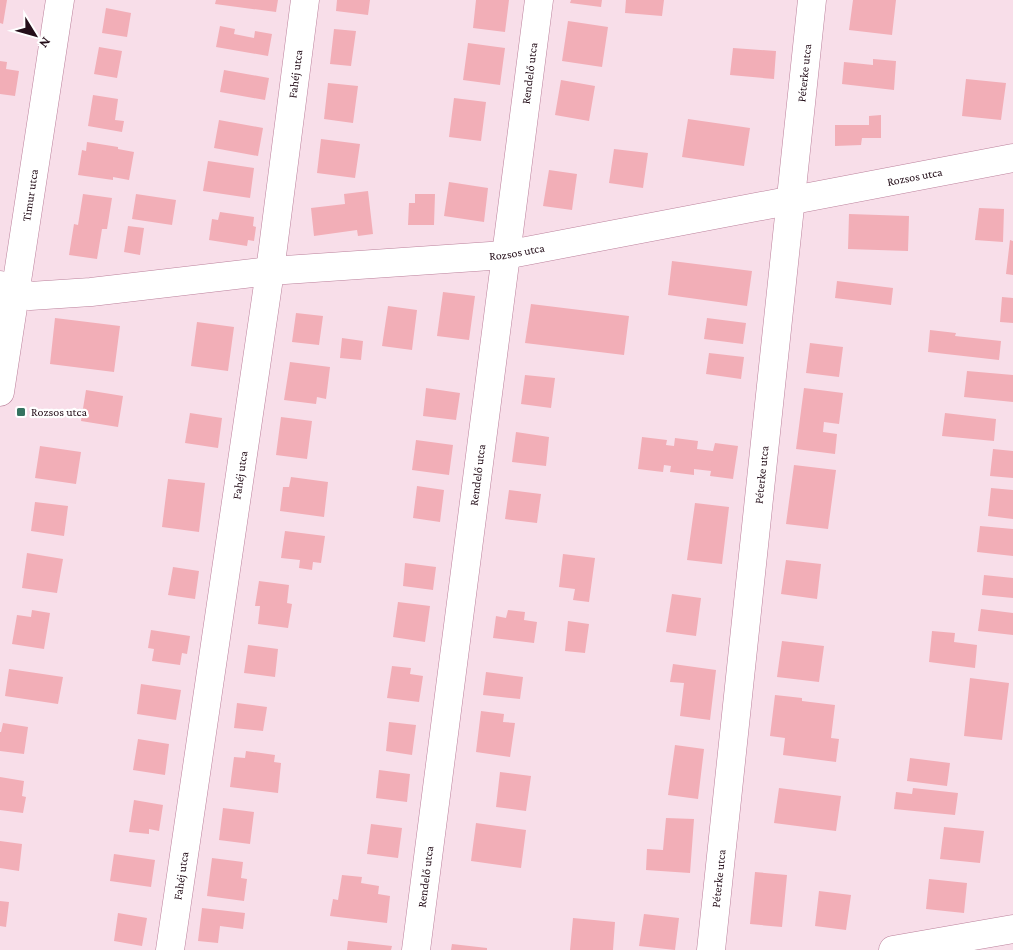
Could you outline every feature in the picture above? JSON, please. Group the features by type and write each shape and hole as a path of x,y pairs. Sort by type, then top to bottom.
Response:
{"street":[{"name":"Timur utca","path":"0,392 8,288 60,0"},
{"name":"Fahéj utca","path":"170,950 270,271 305,0"},
{"name":"Rendelő utca","path":"416,950 539,0"},
{"name":"Péterke utca","path":"711,950 812,0"},
{"name":"Rozsos utca","path":"8,288 30,296 92,292 270,271 505,255 1013,158"},
{"path":"893,950 1013,929"}],"building":[{"path":"0,0 7,0 3,24 0,23"},
{"path":"216,0 278,0 276,12 215,4"},
{"path":"337,0 370,0 368,15 336,11"},
{"path":"476,0 509,0 505,32 473,28"},
{"path":"571,0 602,0 601,7 570,3"},
{"path":"626,0 664,0 662,16 625,13"},
{"path":"853,0 896,0 892,35 849,30"},
{"path":"106,8 131,13 127,37 102,33"},
{"path":"568,21 608,27 602,67 562,61"},
{"path":"220,26 235,29 234,34 254,38 255,31 272,34 268,56 216,47"},
{"path":"334,29 356,31 351,66 330,64"},
{"path":"468,43 505,48 500,85 463,80"},
{"path":"99,47 122,51 117,78 94,74"},
{"path":"733,48 776,51 774,79 730,75"},
{"path":"873,59 896,61 894,90 842,84 844,62 873,65"},
{"path":"0,61 7,62 6,69 19,71 15,96 0,94"},
{"path":"224,70 269,78 265,100 220,92"},
{"path":"966,79 1006,83 1001,120 962,116"},
{"path":"561,80 595,86 589,121 555,115"},
{"path":"328,83 358,86 353,123 324,119"},
{"path":"93,95 118,99 115,120 124,121 122,132 88,126"},
{"path":"454,98 486,102 481,141 449,137"},
{"path":"881,115 881,138 862,138 861,145 835,146 835,125 869,125 869,116"},
{"path":"688,119 750,128 744,166 682,157"},
{"path":"219,120 263,128 258,156 214,148"},
{"path":"321,139 360,144 355,178 317,173"},
{"path":"87,142 118,147 118,149 134,152 129,180 113,177 113,180 78,175 82,150 86,151"},
{"path":"614,149 648,153 643,188 609,183"},
{"path":"208,161 254,168 250,198 203,191"},
{"path":"549,170 577,174 572,210 543,206"},
{"path":"449,182 488,188 484,222 444,216"},
{"path":"368,191 373,234 358,236 357,230 314,236 311,208 345,204 344,194"},
{"path":"83,194 112,198 107,229 102,229 97,259 69,255 74,224 78,225"},
{"path":"136,194 176,200 172,225 132,219"},
{"path":"415,194 435,194 434,225 408,225 409,203 415,203"},
{"path":"979,208 1004,209 1003,242 975,240"},
{"path":"220,212 254,217 253,226 256,227 254,241 248,240 247,246 209,240 212,219 218,220"},
{"path":"849,214 909,216 908,251 848,249"},
{"path":"128,226 144,228 140,255 124,252"},
{"path":"1010,240 1013,241 1013,275 1006,274"},
{"path":"672,261 752,271 747,306 668,295"},
{"path":"837,281 893,288 891,305 835,298"},
{"path":"443,292 475,296 469,340 437,336"},
{"path":"1002,297 1013,298 1013,323 1000,322"},
{"path":"531,304 629,316 624,355 525,343"},
{"path":"388,306 417,310 412,350 382,346"},
{"path":"296,313 323,316 319,345 292,342"},
{"path":"55,318 120,326 114,372 50,364"},
{"path":"707,318 746,323 743,344 704,339"},
{"path":"197,322 234,327 228,371 191,366"},
{"path":"930,330 956,333 955,336 1001,341 999,360 928,352"},
{"path":"342,338 363,341 361,360 340,358"},
{"path":"810,343 843,347 839,377 806,373"},
{"path":"709,353 744,357 741,379 706,374"},
{"path":"290,362 330,367 326,399 317,397 316,404 284,400"},
{"path":"967,371 1013,375 1013,402 964,397"},
{"path":"525,375 555,378 551,408 521,404"},
{"path":"426,388 460,393 456,420 423,416"},
{"path":"804,388 843,393 839,424 824,422 823,432 837,434 835,454 796,449"},
{"path":"86,390 123,396 118,427 81,421"},
{"path":"190,413 222,418 218,448 185,443"},
{"path":"945,413 996,419 994,441 942,436"},
{"path":"281,417 312,421 307,459 276,455"},
{"path":"516,432 549,437 546,466 512,462"},
{"path":"642,437 667,440 666,445 674,446 675,438 698,441 697,449 713,451 715,443 738,446 733,479 710,476 711,471 694,469 694,475 670,472 671,466 664,465 663,472 638,469"},
{"path":"416,440 453,445 449,475 412,470"},
{"path":"40,446 81,452 76,484 35,478"},
{"path":"993,449 1013,451 1013,478 990,476"},
{"path":"794,465 836,470 828,529 786,524"},
{"path":"291,477 328,482 324,517 280,511 283,487 289,487"},
{"path":"168,479 205,483 199,532 162,527"},
{"path":"417,486 444,490 440,522 413,518"},
{"path":"991,488 1013,490 1013,519 988,516"},
{"path":"509,490 541,494 537,523 505,519"},
{"path":"35,502 68,506 64,536 31,531"},
{"path":"695,503 729,507 722,564 687,560"},
{"path":"980,526 1013,529 1013,556 977,552"},
{"path":"285,531 325,536 321,563 313,562 312,570 299,568 300,560 281,558"},
{"path":"27,553 63,559 57,593 22,588"},
{"path":"563,554 595,558 589,602 573,600 575,589 559,587"},
{"path":"786,560 821,564 817,599 781,594"},
{"path":"405,563 436,567 433,590 403,586"},
{"path":"173,567 199,571 195,599 168,595"},
{"path":"984,575 1013,578 1013,598 982,595"},
{"path":"259,581 289,585 287,603 292,604 288,628 258,624 260,606 255,606"},
{"path":"672,594 701,598 696,636 666,632"},
{"path":"398,602 430,606 425,642 393,637"},
{"path":"981,609 1013,613 1013,635 978,631"},
{"path":"32,610 50,613 44,649 12,644 17,615 31,617"},
{"path":"508,610 525,612 524,620 537,622 534,643 493,638 496,616 506,618"},
{"path":"568,621 589,624 585,653 565,651"},
{"path":"151,630 190,636 187,654 182,653 180,665 152,661 154,649 148,648"},
{"path":"932,631 955,633 954,642 977,645 975,668 929,662"},
{"path":"782,641 824,646 819,682 777,677"},
{"path":"248,645 278,649 275,677 244,673"},
{"path":"673,664 716,670 710,720 680,716 684,683 670,682"},
{"path":"392,666 411,668 410,674 423,676 419,702 387,698"},
{"path":"9,669 63,677 58,704 5,696"},
{"path":"486,672 523,677 520,699 483,695"},
{"path":"970,678 1009,683 1002,740 964,736"},
{"path":"141,684 181,690 176,720 137,714"},
{"path":"775,695 835,705 831,738 839,739 836,762 783,755 785,738 770,736"},
{"path":"237,703 267,707 263,731 234,728"},
{"path":"481,711 504,714 503,722 515,723 510,757 476,752"},
{"path":"389,722 416,725 412,755 386,751"},
{"path":"3,723 28,727 24,754 0,751 0,732"},
{"path":"138,739 169,744 165,775 133,770"},
{"path":"675,745 704,749 698,799 668,795"},
{"path":"246,751 275,755 274,762 281,763 278,793 230,787 234,757 245,758"},
{"path":"910,758 950,763 947,786 907,781"},
{"path":"379,770 410,774 407,802 376,798"},
{"path":"500,772 531,776 526,811 496,807"},
{"path":"0,777 24,781 22,796 26,797 23,813 0,810"},
{"path":"779,788 841,796 836,831 774,823"},
{"path":"913,788 958,793 955,815 894,809 896,792 912,794"},
{"path":"134,800 163,805 159,831 149,829 149,834 129,832"},
{"path":"223,808 254,812 250,844 219,840"},
{"path":"666,818 694,819 690,873 646,870 647,849 663,850"},
{"path":"476,823 526,830 521,868 471,861"},
{"path":"371,824 402,828 398,858 367,854"},
{"path":"944,827 984,831 980,863 940,859"},
{"path":"0,841 22,844 19,871 0,868"},
{"path":"114,854 155,860 151,887 110,881"},
{"path":"212,858 243,862 241,878 247,879 244,901 207,896"},
{"path":"755,872 787,875 782,927 750,924"},
{"path":"342,875 362,877 361,883 379,886 378,894 390,896 387,923 330,916 333,899 338,900"},
{"path":"929,879 967,883 964,913 926,909"},
{"path":"819,891 851,895 846,930 815,926"},
{"path":"0,901 9,902 6,927 0,926"},
{"path":"202,908 245,913 243,929 220,926 218,943 198,941"},
{"path":"118,913 147,918 142,946 114,941"},
{"path":"644,914 679,918 675,950 639,946"},
{"path":"573,918 615,922 613,950 570,950"},
{"path":"348,941 392,946 391,950 347,950"},
{"path":"452,944 487,948 487,950 451,950"}],"place":[{"name":"Rozsos utca","path":"21,412"}]}
